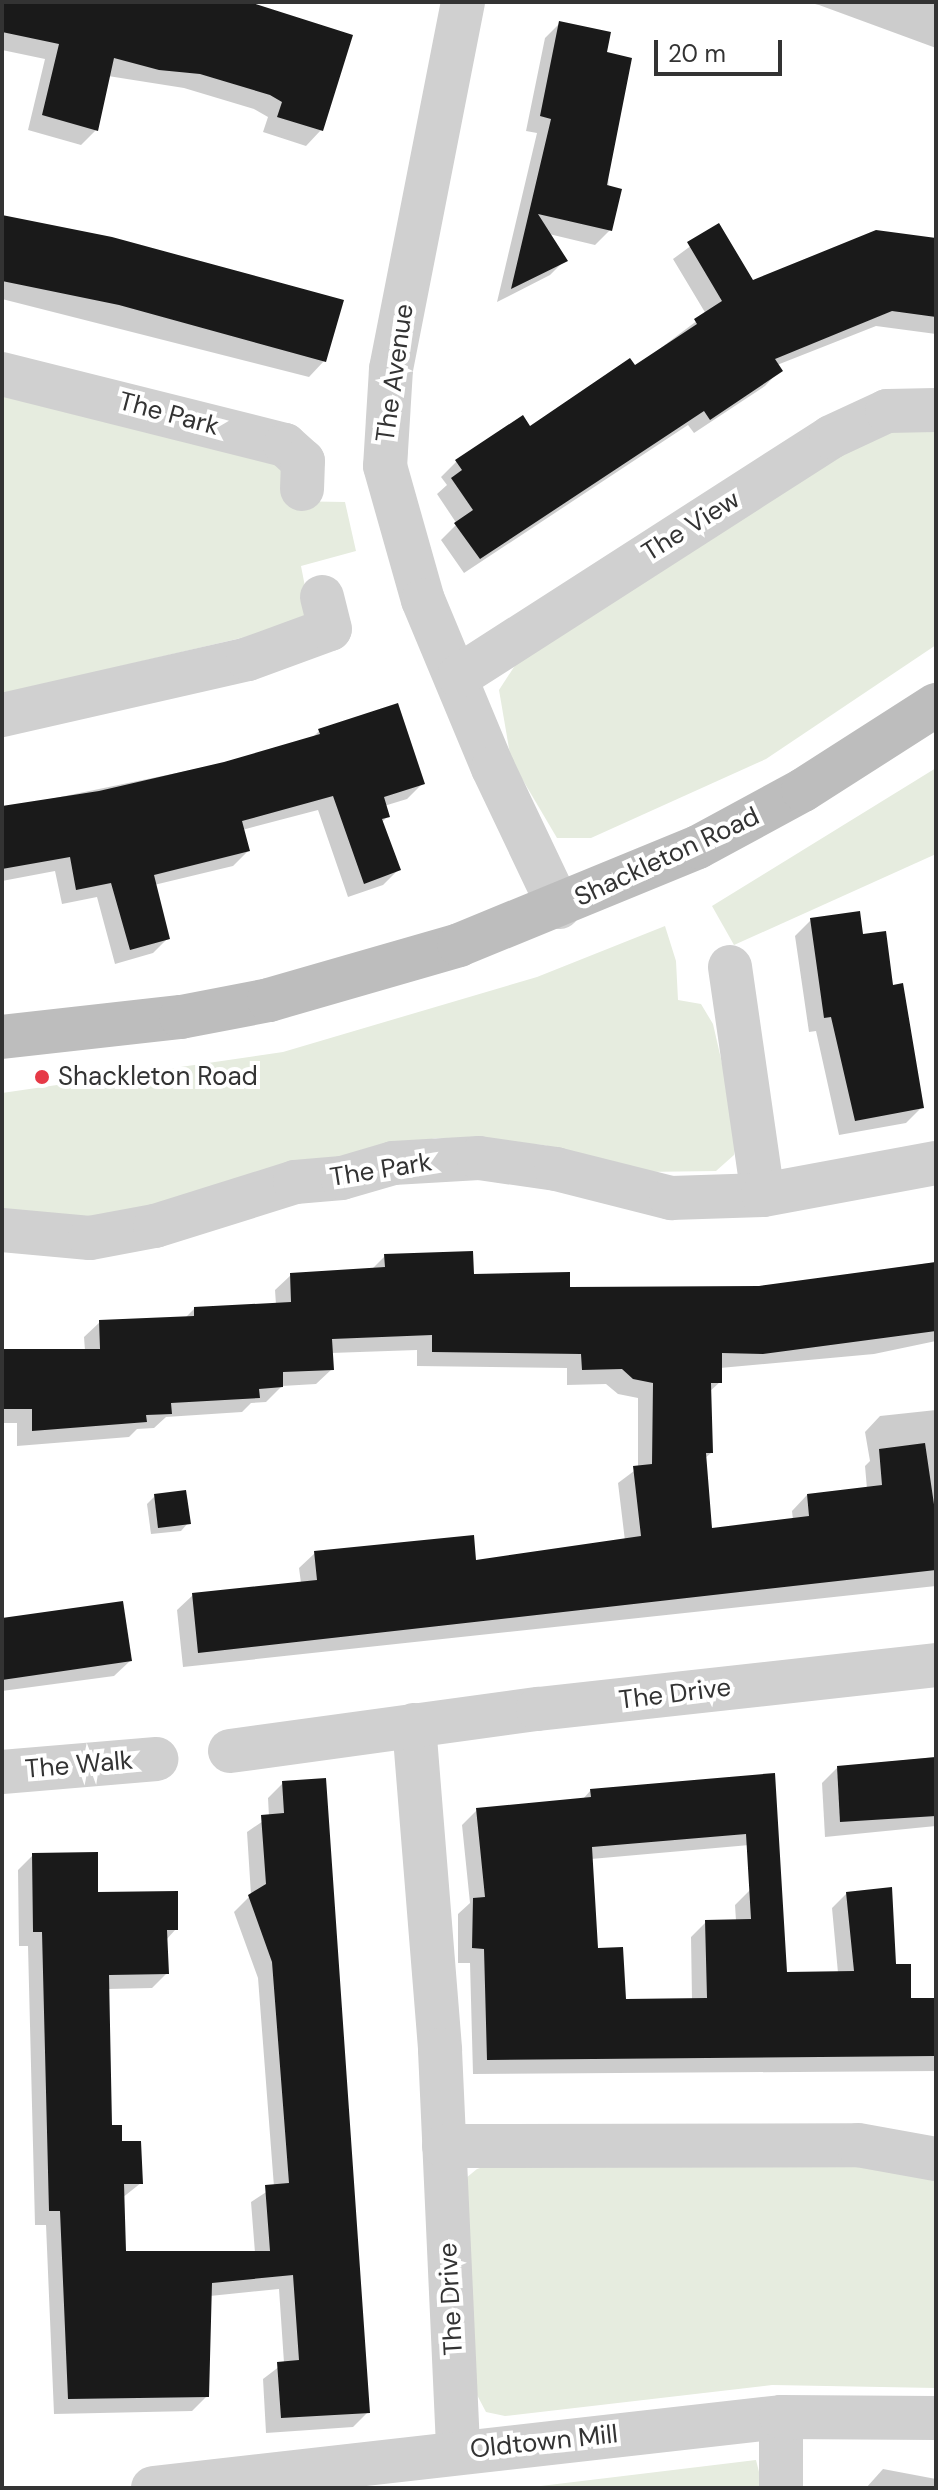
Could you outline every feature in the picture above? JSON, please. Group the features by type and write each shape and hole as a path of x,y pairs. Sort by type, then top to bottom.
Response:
{"street":[{"name":"The Avenue","path":"463,2 384,419 385,466 404,545 459,676 493,768 559,907"},
{"name":"The Park","path":"2,374 285,445 303,461 302,489"},
{"name":"The View","path":"459,676 831,437 887,411 936,410"},
{"path":"2,715 248,659 330,629 322,597"},
{"name":"Shackleton Road","path":"2,1037 107,1029 269,1000 409,962 559,907 698,847 838,769 936,705"},
{"path":"730,967 763,1195"},
{"name":"The Park","path":"2,1230 90,1238 155,1226 295,1182 342,1178 393,1163 479,1158 556,1169 671,1198 763,1195 936,1163"},
{"name":"The Drive","path":"230,1751 414,1725 936,1665"},
{"name":"The Drive","path":"414,1725 444,2146 458,2451"},
{"name":"The Walk","path":"2,1772 156,1759"},
{"path":"444,2146 858,2145 936,2159"},
{"path":"781,2417 781,2488"},
{"name":"Oldtown Mill","path":"153,2488 458,2451 781,2417 936,2418"}],"shaded area":[{"path":"2,392 274,457 287,476 285,501 345,502 356,551 301,566 309,607 306,619 296,625 2,694"},
{"path":"901,426 936,430 936,645 766,759 591,838 557,838 511,760 499,690 525,650 835,457"},
{"path":"936,768 936,854 734,945 712,906"},
{"path":"665,926 676,961 678,1000 701,1004 713,1024 738,1133 734,1155 716,1171 643,1172 544,1145 436,1138 231,1183 124,1217 36,1219 2,1213 2,1093 283,1052 537,977"},
{"path":"839,2161 936,2177 936,2388 772,2385 505,2416 486,2412 476,2393 466,2178 477,2169 498,2162"},
{"path":"756,2460 763,2488 524,2488"}],"building":[{"path":"2,2 249,2 353,35 323,131 277,117 282,102 270,95 200,74 159,70 114,58 98,131 42,115 59,44 2,32"},
{"path":"559,21 611,32 607,52 632,58 607,185 622,189 612,231 538,214 568,261 511,289 551,119 540,116"},
{"path":"2,215 112,237 344,300 326,362 119,305 2,281"},
{"path":"719,223 753,280 876,230 936,238 936,317 892,311 775,359 783,371 710,420 704,411 480,559 454,523 473,510 451,478 462,470 455,460 523,415 530,426 630,358 635,365 697,324 694,319 722,301 687,242"},
{"path":"398,703 425,784 384,797 390,817 382,819 401,870 364,884 333,796 242,821 250,851 154,875 170,939 130,950 111,883 76,890 70,857 2,869 2,806 99,791 224,762 320,734 318,729"},
{"path":"860,911 863,934 886,931 893,985 903,983 924,1108 855,1121 831,1017 824,1018 810,918"},
{"path":"473,1251 474,1274 570,1272 570,1287 759,1286 936,1262 936,1331 763,1354 722,1353 722,1383 711,1383 713,1453 706,1453 712,1528 809,1516 807,1494 882,1485 879,1449 925,1443 936,1518 936,1570 198,1653 192,1593 317,1580 314,1551 474,1535 476,1560 641,1536 633,1466 652,1464 653,1383 633,1379 622,1369 582,1370 581,1354 432,1352 432,1335 332,1339 334,1370 283,1372 283,1387 259,1389 260,1398 171,1403 172,1414 146,1415 147,1422 32,1431 32,1409 2,1409 2,1349 100,1349 99,1320 194,1316 194,1307 291,1302 290,1273 385,1267 384,1254"},
{"path":"186,1490 191,1524 158,1528 154,1494"},
{"path":"123,1601 132,1661 2,1680 2,1618"},
{"path":"936,1757 936,1816 840,1822 837,1766"},
{"path":"775,1773 787,1972 854,1971 846,1892 892,1887 896,1964 911,1964 911,1998 936,1998 936,2056 487,2060 484,1949 472,1948 473,1898 485,1897 476,1808 591,1797 590,1789","holes":["746,1834 751,1919 705,1920 707,1998 626,1999 623,1947 598,1948 592,1847"]},
{"path":"326,1778 370,2413 281,2418 277,2362 299,2360 293,2275 212,2283 209,2397 68,2399 60,2211 49,2211 42,1932 33,1932 32,1853 98,1852 98,1892 178,1891 178,1930 167,1930 169,1974 109,1975 112,2125 122,2125 122,2141 141,2141 143,2184 124,2184 126,2251 270,2251 265,2185 289,2183 272,1962 248,1895 266,1884 261,1815 284,1813 282,1781"}],"place":[{"name":"Shackleton Road","path":"42,1077"}]}
